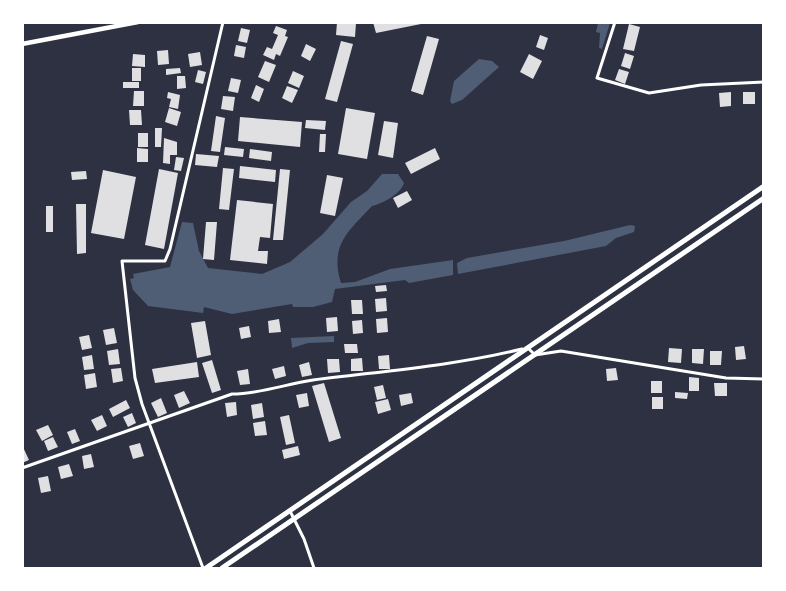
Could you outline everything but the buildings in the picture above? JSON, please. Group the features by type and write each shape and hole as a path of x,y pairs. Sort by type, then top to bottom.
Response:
{"main road":[{"path":"22,44 138,22"},
{"path":"204,568 764,186"},
{"path":"222,568 764,198"}],"street":[{"path":"204,568 149,426 135,378 123,261 165,261 170,249 223,22"},
{"path":"615,22 597,78 649,93 701,85 764,82"},
{"path":"22,468 149,426 232,394 248,394 310,380 479,360 529,347 535,355 561,351 726,378 764,379"},
{"path":"290,511 304,539 314,568"}],"water":[{"path":"598,23 610,23 602,49 599,48 600,33 596,32"},
{"path":"479,59 492,61 499,67 462,100 452,104 450,101 454,81"},
{"path":"382,174 398,174 404,183 391,198 372,206 343,240 338,258 341,283 355,282 390,269 453,260 453,275 409,283 405,280 335,289 332,302 313,307 293,307 292,304 232,314 204,307 203,313 148,306 133,290 130,279 134,278 133,274 170,267 182,222 193,223 199,251 208,268 262,274 290,262 323,234 351,202 367,191"},
{"path":"630,225 635,226 634,232 616,238 606,246 458,274 457,263 467,258 564,241"},
{"path":"334,336 334,342 308,343 292,348 291,338"}]}
